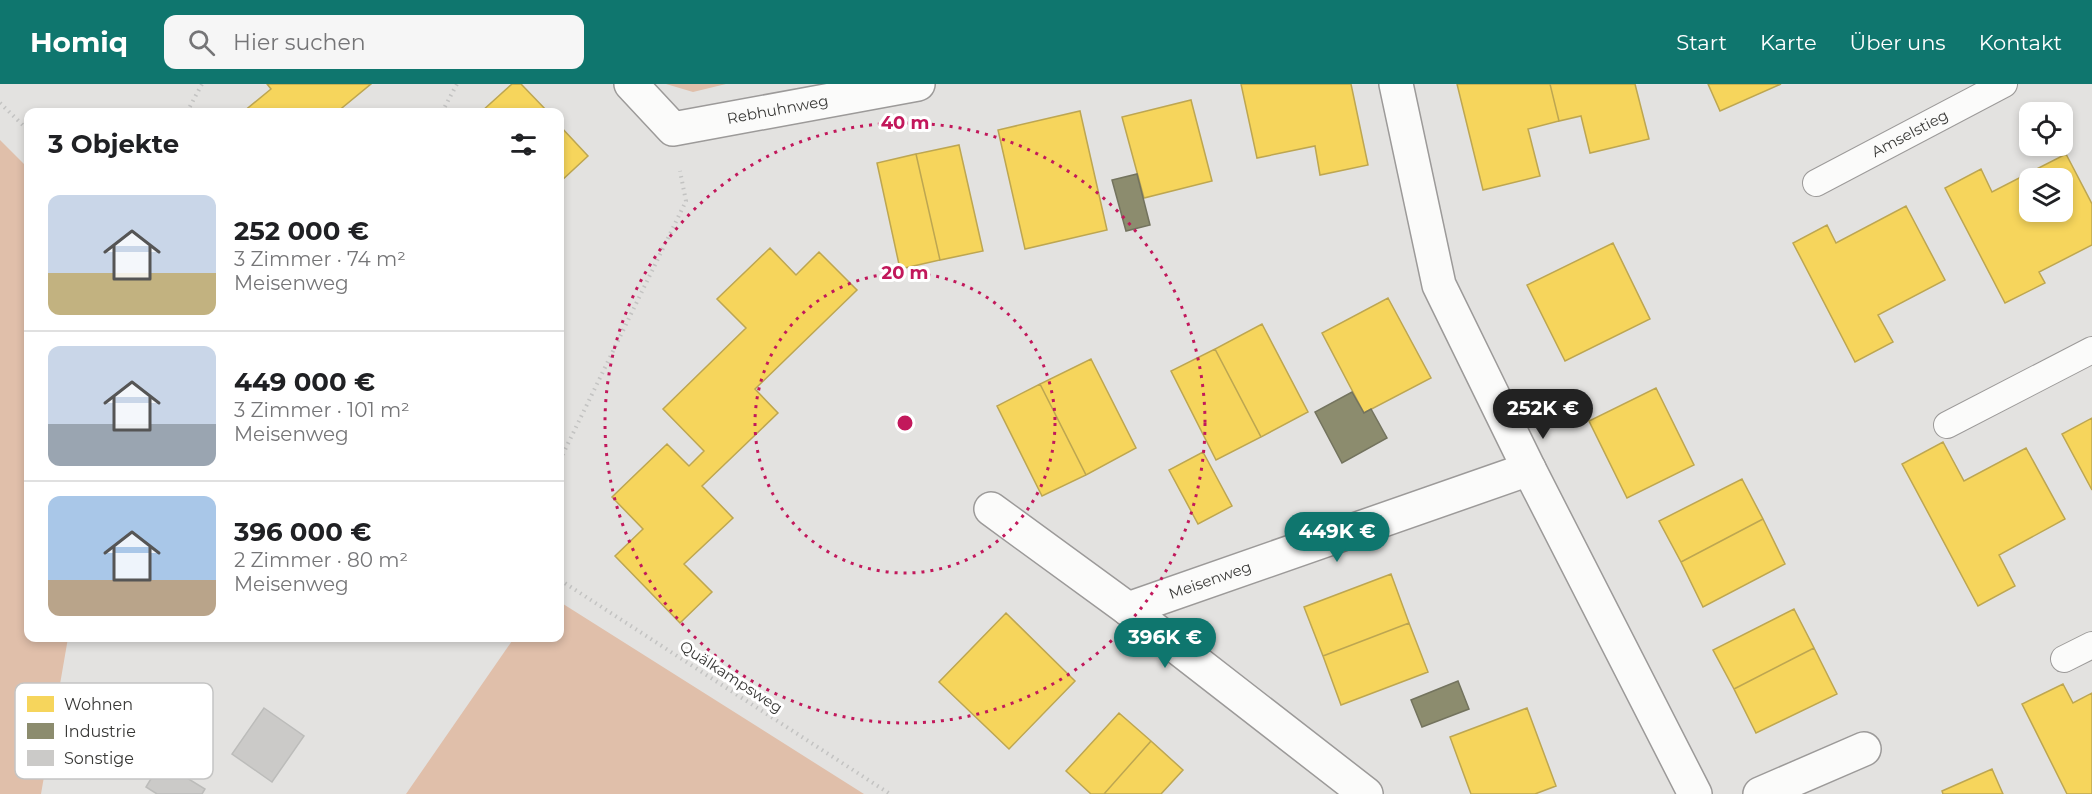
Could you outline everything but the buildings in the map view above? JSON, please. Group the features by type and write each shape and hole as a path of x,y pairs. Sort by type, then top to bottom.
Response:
{"street":[{"path":"631,84 673,129"},
{"name":"Rebhuhnweg","path":"673,129 918,84"},
{"path":"1396,84 1439,285 1529,469 1695,794"},
{"name":"Meisenweg","path":"1128,609 1529,469"},
{"path":"991,509 1128,609 1366,794"},
{"path":"1760,794 1864,749"}],"lane":[{"name":"Amselstieg","path":"1816,183 2004,84"},
{"path":"1947,425 2092,350"},
{"path":"2064,659 2092,645"}],"path":[{"path":"189,108 202,84"},
{"path":"444,108 457,84"},
{"path":"0,103 24,126"},
{"path":"564,452 686,201 673,129"},
{"name":"Quälkampsweg","path":"564,583 890,794"}],"shaded area":[{"path":"666,84 726,84 693,92"},
{"path":"0,140 24,164 24,642 67,642 60,683 15,683 15,779 44,779 41,794 0,794"},
{"path":"564,605 864,794 406,794 511,642 564,642"}]}
